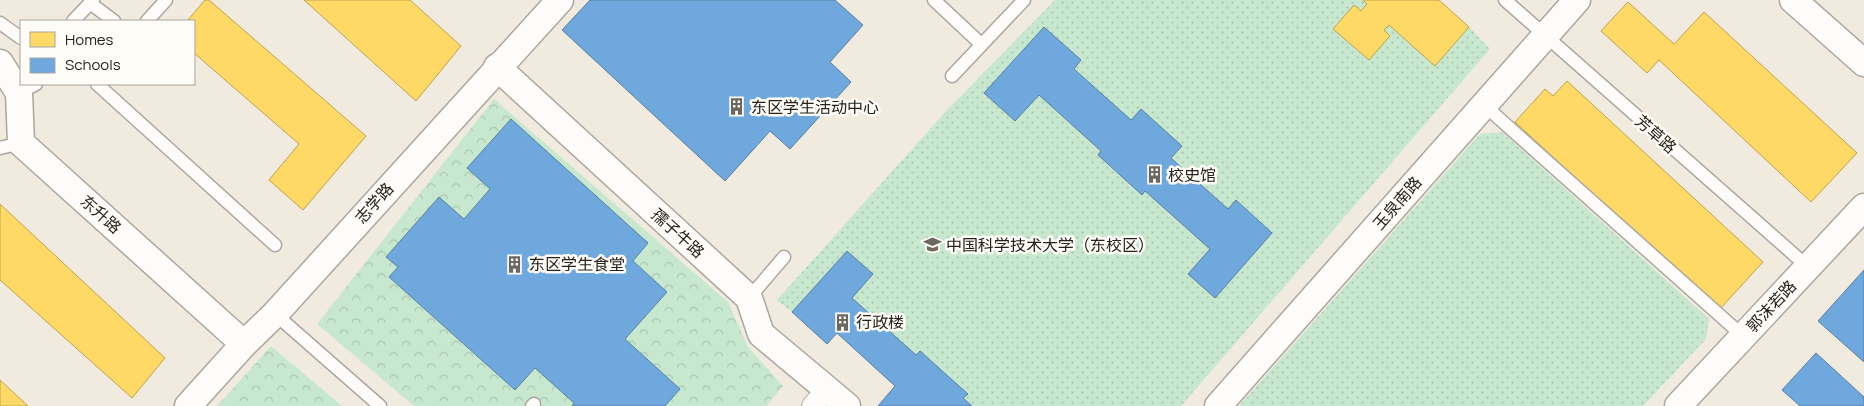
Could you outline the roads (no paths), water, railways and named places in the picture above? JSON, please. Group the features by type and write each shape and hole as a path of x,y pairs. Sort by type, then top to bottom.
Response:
{"street":[{"name":"志学路","path":"188,406 244,344 275,314 496,67 560,0"},
{"name":"玉泉南路","path":"1218,406 1577,0"},
{"path":"1793,0 1864,63"},
{"name":"东升路","path":"0,63 20,82"},
{"name":"孺子牛路","path":"496,67 750,298"},
{"name":"东升路","path":"28,89 10,145 244,344"},
{"name":"郭沫若路","path":"1678,406 1864,207"},
{"path":"750,298 761,334 820,397 847,406"}],"lane":[{"path":"148,20 166,0"},
{"path":"934,0 981,44"},
{"path":"952,76 1024,0"},
{"name":"芳草路","path":"1505,0 1808,267"},
{"path":"74,20 91,2 113,20"},
{"path":"0,23 20,37"},
{"path":"98,85 275,245"},
{"path":"1484,105 1743,336"},
{"path":"750,298 784,258"},
{"path":"275,314 380,406"}],"place":[{"name":"东区学生活动中心","path":"737,107"},
{"name":"校史馆","path":"1154,175"},
{"name":"中国科学技术大学（东校区）","path":"932,245"},
{"name":"东区学生食堂","path":"515,264"},
{"name":"行政楼","path":"842,322"}]}
